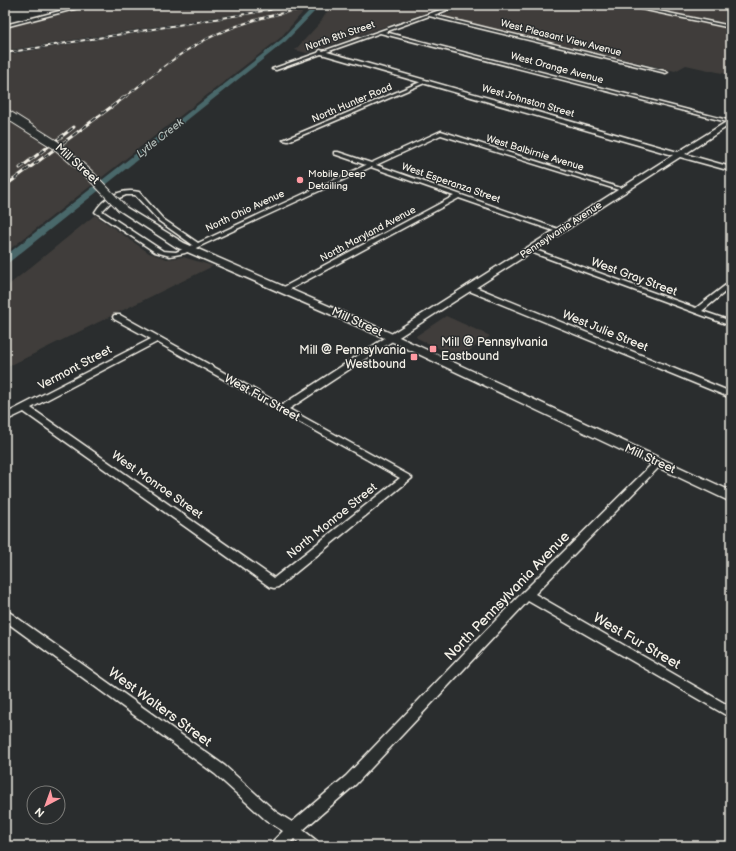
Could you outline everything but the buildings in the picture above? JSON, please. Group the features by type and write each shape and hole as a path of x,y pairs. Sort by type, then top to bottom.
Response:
{"main road":[{"name":"Mill Street","path":"5,112 56,145 89,174 122,208 193,247 731,497"}],"street":[{"path":"5,26 88,5"},
{"name":"North 8th Street","path":"274,69 458,5"},
{"path":"624,5 731,26"},
{"name":"West Pleasant View Avenue","path":"429,15 666,72"},
{"name":"West Orange Avenue","path":"380,32 730,122"},
{"name":"West Johnston Street","path":"320,52 731,169"},
{"name":"North Hunter Road","path":"286,140 426,82"},
{"name":"Pennsylvania Avenue","path":"391,338 730,122"},
{"name":"North Ohio Avenue","path":"193,247 161,220 137,193 123,193 104,204 98,212 162,253 178,254 441,133"},
{"name":"West Balbirnie Avenue","path":"441,133 624,190"},
{"name":"West Esperanza Street","path":"336,153 559,231"},
{"name":"North Maryland Avenue","path":"285,290 459,196"},
{"name":"West Gray Street","path":"530,250 731,324"},
{"path":"697,311 731,282"},
{"name":"West Julie Street","path":"470,288 731,396"},
{"name":"West Fur Street","path":"117,317 407,478"},
{"path":"282,409 391,338"},
{"name":"Vermont Street","path":"5,418 157,339"},
{"name":"West Monroe Street","path":"25,408 274,584"},
{"name":"North Pennsylvania Avenue","path":"278,846 293,830 351,780 527,596 658,463"},
{"name":"North Monroe Street","path":"274,584 407,478"},
{"name":"West Fur Street","path":"527,596 731,714"},
{"name":"West Walters Street","path":"5,615 214,765 271,816 293,830 312,846"}],"shaded area":[{"path":"99,5 290,5 5,51 5,28"},
{"path":"304,5 323,5 330,7 303,12 280,38 5,253 5,55"},
{"path":"343,5 448,5 307,53 295,50 320,23 330,7"},
{"path":"472,5 614,5 731,29 731,75 686,65 675,71 441,16"},
{"path":"636,5 731,5 731,24"},
{"path":"95,215 149,253 167,259 183,257 213,266 5,368 5,288"},
{"path":"446,316 490,336 459,358 417,338 416,336"}],"waterway":[{"name":"Lytle Creek","path":"5,261 284,40 312,11"}],"railway":[{"path":"125,97 181,54 221,32 254,20 325,5"},
{"path":"5,53 282,8"},
{"path":"5,186 126,96"},
{"path":"20,168 74,127"}],"place":[{"name":"Mobile Deep Detailing","path":"300,180"},
{"name":"Mill @ Pennsylvania Eastbound","path":"433,349"},
{"name":"Mill @ Pennsylvania Westbound","path":"414,357"}]}
